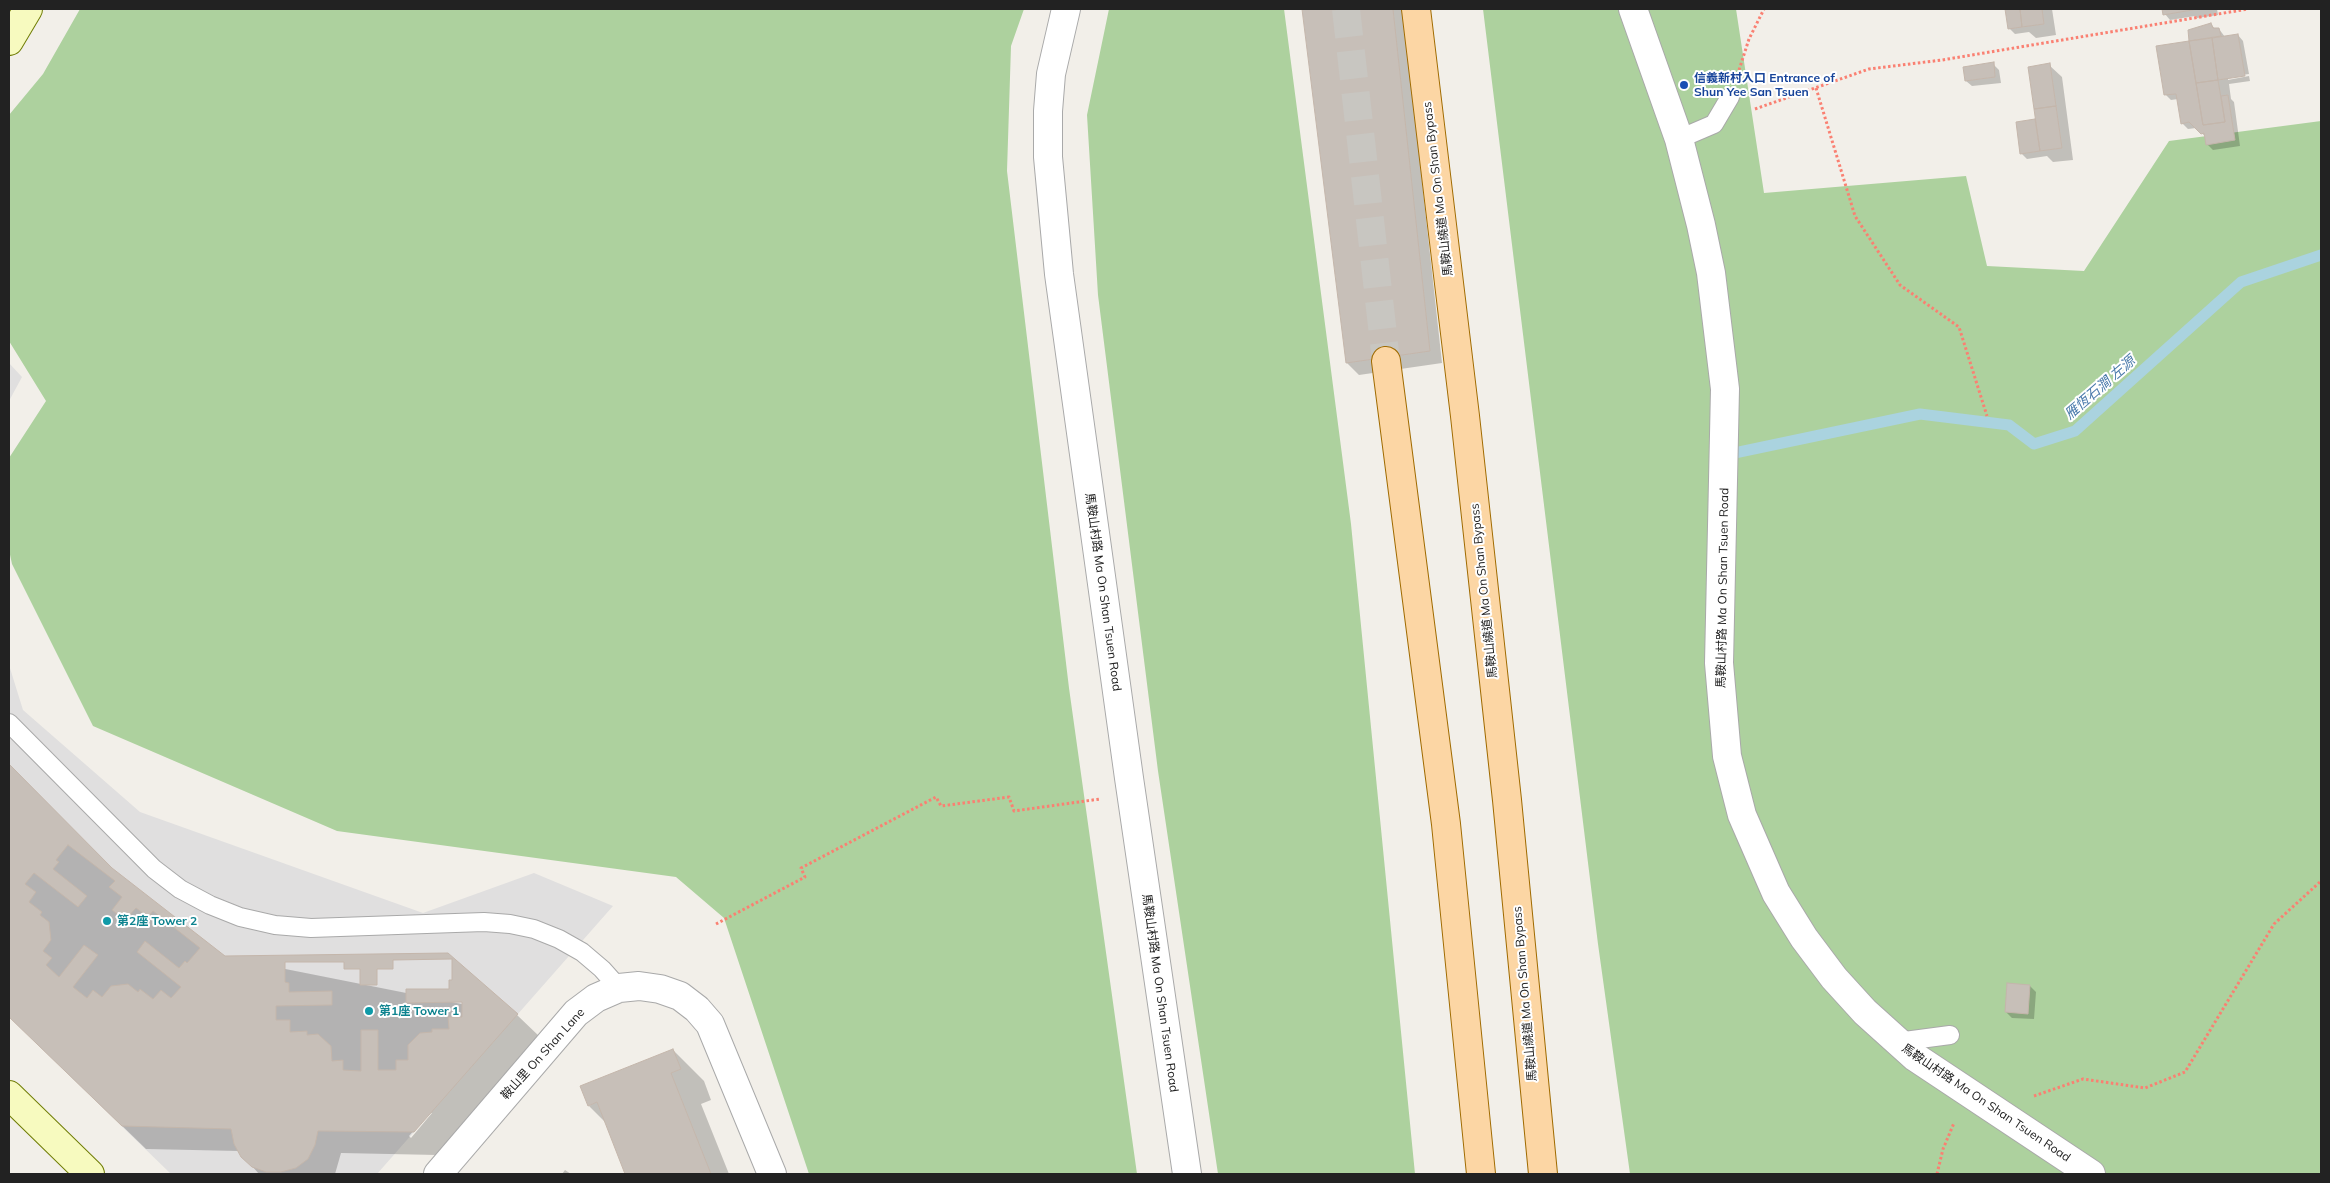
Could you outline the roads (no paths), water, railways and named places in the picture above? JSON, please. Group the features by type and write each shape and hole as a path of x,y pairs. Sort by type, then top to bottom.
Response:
{"main road":[{"path":"9,25 20,9"},
{"path":"9,41 28,9"},
{"name":"馬鞍山繞道 Ma On Shan Bypass","path":"1416,9 1465,416 1504,771 1543,1174"},
{"path":"1386,361 1446,824 1481,1174"},
{"path":"9,1095 90,1174"}],"street":[{"name":"馬鞍山村路 Ma On Shan Tsuen Road","path":"1066,9 1051,74 1048,111 1048,157 1055,214 1059,274 1187,1174"},
{"name":"馬鞍山村路 Ma On Shan Tsuen Road","path":"1633,9 1678,139 1702,225 1709,263 1725,389 1720,662 1726,749 1733,786 1742,815 1776,893 1804,938 1834,978 1865,1012 1897,1042 1969,1094 1996,1110 2090,1174"},
{"name":"鞍山里 On Shan Lane","path":"438,1174 576,1013 596,998 619,988 640,986 660,989 680,996 697,1008 710,1024 772,1174"}],"lane":[{"path":"1678,139 1714,124 1730,97"},
{"path":"9,723 154,869 180,889 210,905 240,917 311,928 484,922 510,924 534,929 582,952 602,969 619,988"},
{"path":"1897,1042 1950,1035"}],"waterway":[{"name":"雁恆石澗 左源","path":"1725,455 1920,414 2009,425 2034,444 2075,431 2241,282 2321,255"}],"tunnel":[{"path":"1346,9 1386,361"}],"place":[{"name":"信義新村入口 Entrance of Shun Yee San Tsuen","path":"1684,85"},
{"name":"第2座 Tower 2","path":"107,921"},
{"name":"第1座 Tower 1","path":"369,1011"}]}
